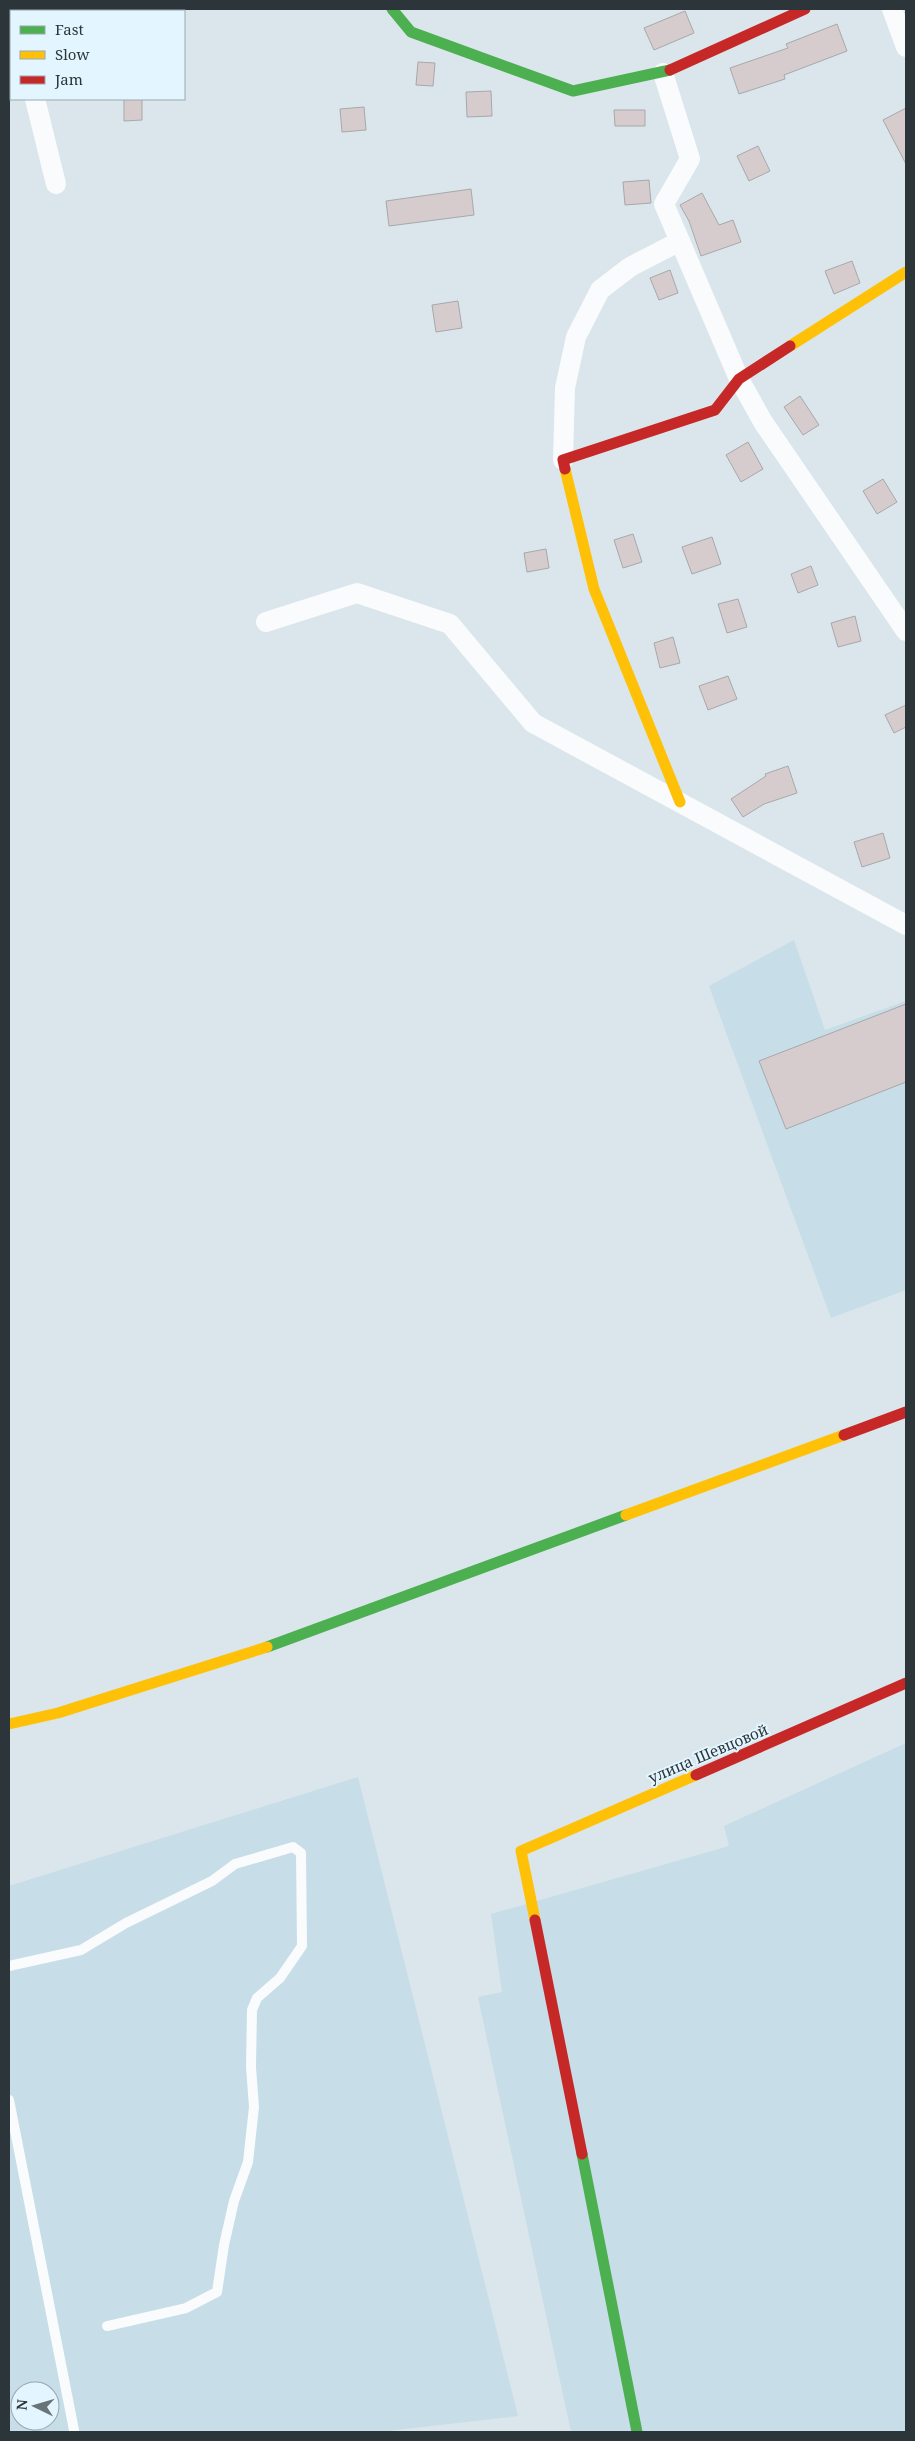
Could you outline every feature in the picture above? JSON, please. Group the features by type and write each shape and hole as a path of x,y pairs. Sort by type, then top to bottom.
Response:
{"street":[{"path":"392,9 411,32 573,91 663,74 804,9"},
{"path":"892,9 906,47"},
{"path":"663,74 690,159 664,204 739,379 763,422 906,631"},
{"path":"35,100 56,184"},
{"path":"680,241 630,267 600,290 576,337 565,388 563,460 594,589 680,802"},
{"path":"563,460 715,410 739,379 906,272"},
{"path":"266,622 357,593 450,624 533,723 906,925"},
{"path":"9,1724 58,1713 244,1656 906,1412"},
{"name":"улица Шевцовой","path":"637,2432 521,1851 906,1683"}],"lane":[{"path":"9,1966 81,1950 126,1923 212,1881 235,1864 293,1847 301,1853 302,1946 280,1978 257,1998 252,2010 251,2067 254,2107 249,2153 232,2210 218,2292 186,2308 107,2326"},
{"path":"9,2100 74,2430"}],"shaded area":[{"path":"794,940 825,1030 906,1001 906,1290 831,1318 709,986"},
{"path":"906,1743 906,2432 571,2432 478,1997 502,1992 491,1914 729,1846 724,1826"},
{"path":"358,1777 518,2416 379,2432 9,2432 9,1886"}],"building":[{"path":"685,11 694,33 654,50 644,28"},
{"path":"837,24 847,51 784,75 785,79 739,94 730,68 788,48 786,44"},
{"path":"418,62 435,63 433,86 416,85"},
{"path":"491,91 492,116 467,117 466,92"},
{"path":"124,100 142,100 142,120 124,121"},
{"path":"364,107 366,130 342,132 340,109"},
{"path":"906,108 906,164 883,120"},
{"path":"614,110 645,110 645,126 615,126"},
{"path":"758,146 770,171 749,181 737,156"},
{"path":"649,180 651,203 625,205 623,182"},
{"path":"471,189 474,215 389,226 386,201"},
{"path":"702,193 719,225 733,220 741,242 701,256 689,221 680,205"},
{"path":"852,261 860,283 834,294 825,271"},
{"path":"670,270 678,293 659,300 650,278"},
{"path":"458,301 462,328 436,332 432,305"},
{"path":"800,396 819,425 803,435 784,407"},
{"path":"748,442 763,469 741,482 726,455"},
{"path":"883,479 897,502 877,514 863,491"},
{"path":"633,534 642,562 623,568 614,540"},
{"path":"712,537 721,564 692,574 682,547"},
{"path":"546,549 549,568 527,572 524,553"},
{"path":"811,566 818,585 798,593 791,574"},
{"path":"738,599 747,627 727,633 718,604"},
{"path":"855,616 861,641 838,647 831,623"},
{"path":"673,637 680,663 660,668 654,643"},
{"path":"728,676 737,699 708,710 699,686"},
{"path":"906,705 906,727 894,733 885,715"},
{"path":"788,766 797,793 764,804 743,817 731,799 766,776 765,774"},
{"path":"883,833 890,858 862,867 854,842"},
{"path":"906,1004 906,1082 786,1129 759,1061"}],"traffic: fast":[{"path":"392,9 411,32 573,91 670,70"},
{"path":"267,1647 626,1515"},
{"path":"582,2154 637,2432"}],"traffic: slow":[{"path":"790,346 906,272"},
{"path":"565,469 594,589 680,802"},
{"path":"626,1515 844,1435"},
{"path":"9,1724 58,1713 267,1647"},
{"path":"535,1920 521,1851 696,1775"}],"traffic: jam":[{"path":"670,70 805,9"},
{"path":"565,469 563,460 715,410 739,379 790,346"},
{"path":"844,1435 906,1412"},
{"path":"696,1775 906,1683"},
{"path":"535,1920 582,2154"}]}
